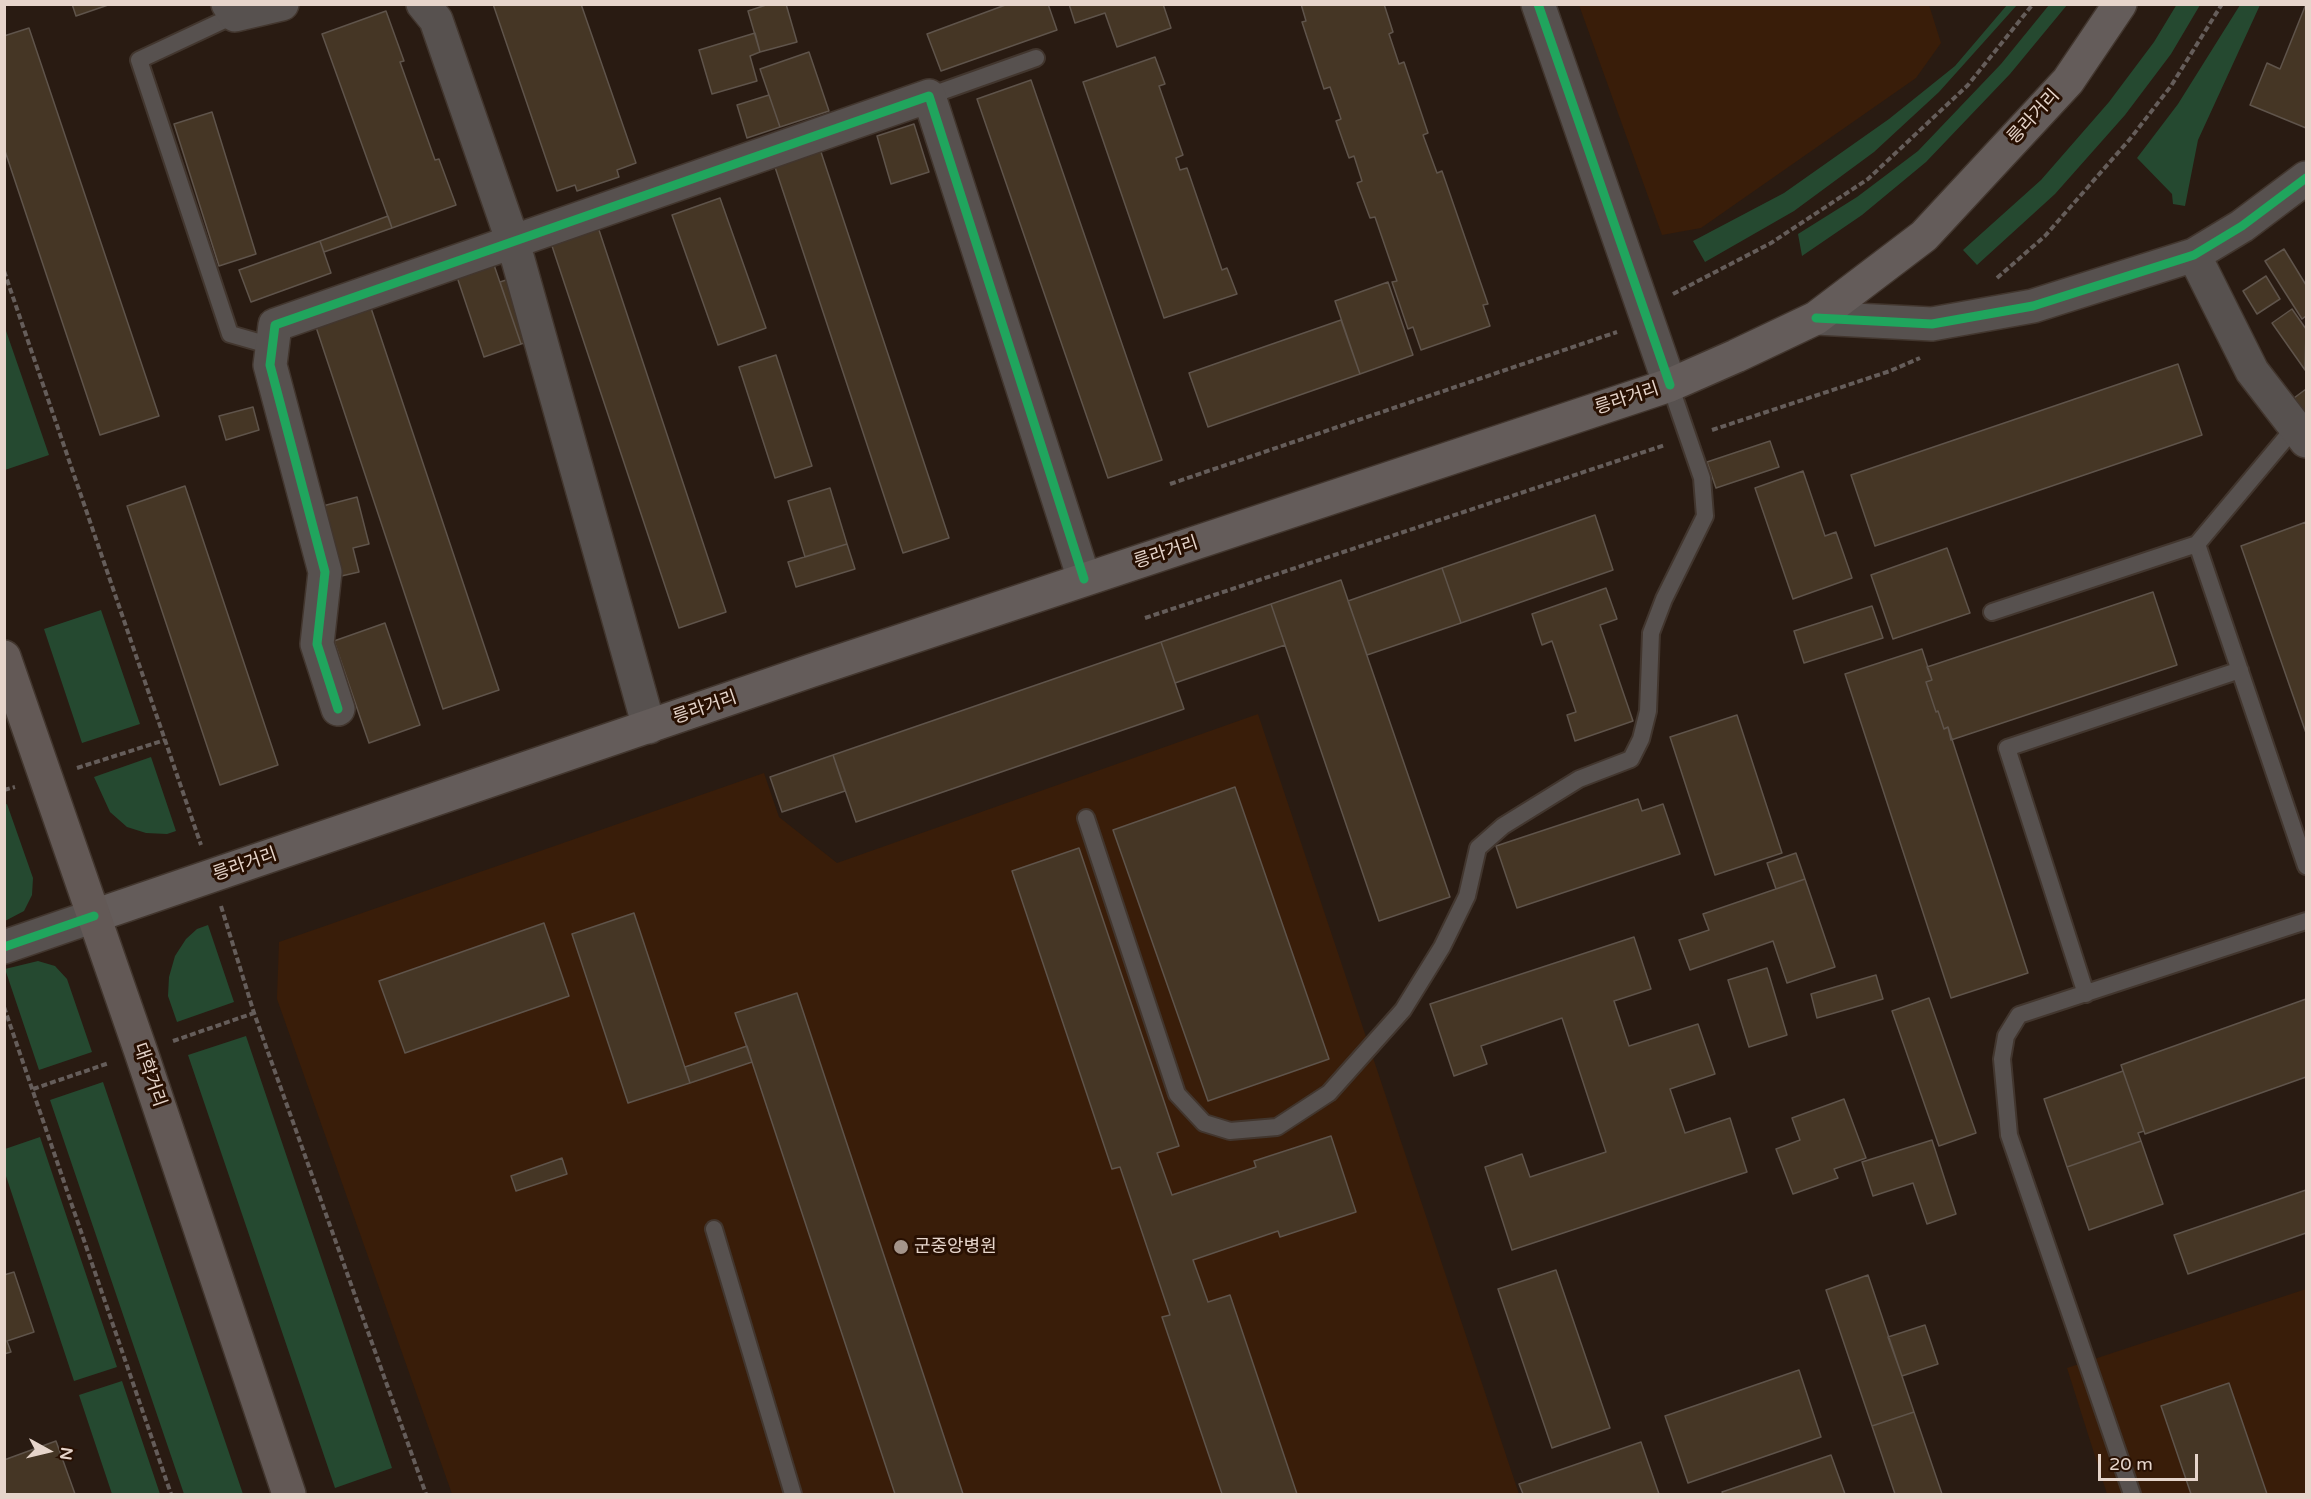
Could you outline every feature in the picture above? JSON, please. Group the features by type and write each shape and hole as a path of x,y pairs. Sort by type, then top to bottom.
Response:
{"main road":[{"name":"릉라거리","path":"94,916 1084,579 1670,385 1816,318 1924,236 2068,81 2120,4"},
{"name":"대학거리","path":"4,657 289,1494"}],"street":[{"path":"232,10 253,13 282,4"},
{"path":"423,4 436,20 513,242 649,727"},
{"path":"1538,4 1670,385"},
{"path":"338,709 316,644 325,572 279,408 270,365 275,325 929,96 1084,579"},
{"path":"1816,318 1932,324 2033,306 2194,255 2242,226 2307,178"},
{"path":"2194,255 2252,371 2301,434"},
{"path":"4,947 94,916"}],"lane":[{"path":"232,10 139,60 230,334 272,346"},
{"path":"929,96 1036,58"},
{"path":"1086,818 1178,1094 1204,1123 1230,1131 1277,1126 1329,1093 1403,1010 1442,947 1467,896 1478,848 1503,826 1579,779 1631,759 1641,739 1648,711 1651,633 1705,516 1702,478 1670,385"},
{"path":"1992,612 2197,544 2301,434"},
{"path":"2197,544 2307,866"},
{"path":"2086,994 2007,748 2240,670"},
{"path":"2132,1494 2009,1135 2001,1059 2006,1036 2019,1015 2307,921"},
{"path":"714,1229 793,1494"}],"path":[{"path":"4,790 165,740"},
{"path":"4,1007 171,1494"}],"shaded area":[{"path":"1579,5 1929,5 1941,43 1916,78 1701,228 1662,235"},
{"name":"군중앙병원","path":"1258,714 1519,1494 452,1494 277,999 279,942 764,773 779,817 837,863"},
{"path":"2306,1289 2306,1494 2107,1494 2067,1368"}],"green space":[{"path":"2177,4 2200,5 2171,54 2125,115 2055,194 1977,265 1963,250 2041,180 2109,102 2154,42"},
{"path":"2007,5 2017,5 1939,92 1874,152 1794,211 1705,262 1693,241 1784,193 1889,119 1955,66"},
{"path":"2049,5 2067,5 2010,74 1926,162 1862,215 1802,256 1798,234 1857,197 1918,151 2001,64"},
{"path":"2240,5 2260,5 2198,140 2185,206 2173,204 2172,194 2137,158 2178,104"},
{"path":"4,325 49,455 5,470 4,470"},
{"path":"101,610 140,724 82,743 44,629"},
{"path":"151,757 176,831 167,834 146,833 127,827 110,812 94,777"},
{"path":"7,804 33,878 32,895 24,911 5,921 4,805"},
{"path":"208,925 234,1002 177,1022 168,996 169,977 175,956 186,939 197,929"},
{"path":"38,961 55,966 67,979 92,1052 39,1070 5,969"},
{"path":"246,1036 392,1468 335,1488 188,1055"},
{"path":"103,1082 243,1494 184,1494 50,1100"},
{"path":"40,1137 117,1367 74,1381 5,1173 5,1149"},
{"path":"122,1381 160,1494 112,1494 79,1395"}],"building":[{"path":"72,4 111,4 76,16"},
{"path":"493,4 581,4 636,163 617,170 619,177 577,191 575,185 557,191"},
{"path":"769,4 786,4 797,42 760,52 748,11"},
{"path":"1008,4 1048,4 1057,30 941,71 927,34"},
{"path":"1069,4 1163,4 1171,28 1117,47 1105,13 1075,23"},
{"path":"1301,4 1384,4 1393,32 1389,34 1399,64 1404,62 1428,133 1423,135 1437,173 1442,171 1488,304 1483,305 1490,326 1421,350 1413,327 1408,329 1392,282 1397,281 1375,217 1370,218 1357,183 1362,181 1354,156 1349,158 1336,121 1341,119 1330,87 1324,89 1302,22 1306,21"},
{"path":"2306,4 2306,128 2250,105 2267,63 2280,69"},
{"path":"386,11 404,61 400,62 435,160 439,159 456,205 392,228 322,34"},
{"path":"29,28 159,416 100,435 4,148 4,36"},
{"path":"755,33 760,52 750,56 757,81 712,94 699,50"},
{"path":"809,52 829,111 780,127 760,69"},
{"path":"1155,57 1165,84 1159,86 1183,155 1176,158 1180,170 1187,168 1222,270 1227,268 1237,294 1164,318 1083,82"},
{"path":"1031,80 1162,460 1108,478 977,99"},
{"path":"769,95 780,127 747,138 737,105"},
{"path":"212,112 256,254 219,266 174,124"},
{"path":"914,124 929,172 891,184 877,136"},
{"path":"819,146 949,538 903,553 773,161"},
{"path":"720,198 766,328 718,345 672,215"},
{"path":"388,216 392,228 324,252 320,241"},
{"path":"598,227 726,612 679,628 551,243"},
{"path":"320,241 331,273 251,302 239,270"},
{"path":"2284,249 2306,285 2306,316 2302,319 2265,261"},
{"path":"493,262 521,344 484,357 456,274"},
{"path":"2266,276 2280,299 2257,314 2243,291"},
{"path":"512,278 533,340 521,344 500,282"},
{"path":"1388,282 1413,355 1360,374 1335,301"},
{"path":"370,305 499,690 443,709 315,324"},
{"path":"2292,309 2306,329 2305,370 2272,323"},
{"path":"1341,320 1360,374 1208,427 1189,373"},
{"path":"776,355 812,466 775,478 739,367"},
{"path":"2178,364 2202,435 1875,546 1851,475"},
{"path":"2306,389 2306,414 2294,398"},
{"path":"253,407 259,430 226,440 219,416"},
{"path":"1770,441 1779,467 1716,488 1707,462"},
{"path":"1803,471 1825,536 1836,532 1852,578 1793,599 1755,488"},
{"path":"185,486 278,765 220,785 127,506"},
{"path":"830,488 847,544 805,557 788,501"},
{"path":"357,497 369,544 353,548 359,572 337,577 319,507"},
{"path":"1595,515 1613,570 1461,623 1442,568"},
{"path":"2306,522 2306,733 2241,546"},
{"path":"847,544 855,569 796,587 788,562"},
{"path":"1947,548 1970,613 1893,639 1871,575"},
{"path":"1442,568 1461,623 1367,655 1348,601"},
{"path":"1341,580 1450,897 1379,921 1271,604"},
{"path":"1606,588 1617,619 1600,625 1633,721 1575,741 1567,715 1576,712 1552,641 1542,645 1532,614"},
{"path":"2153,592 2177,665 1951,740 1948,727 1944,729 1938,711 1936,712 1926,682 1932,680 1927,667"},
{"path":"1271,604 1285,645 1175,683 1161,642"},
{"path":"1872,606 1883,638 1804,663 1794,631"},
{"path":"385,623 420,725 369,743 334,641"},
{"path":"1161,642 1184,709 856,822 833,755"},
{"path":"1922,649 1932,680 1926,682 1944,729 1948,727 2028,973 1951,998 1845,674"},
{"path":"1737,715 1782,853 1715,875 1670,737"},
{"path":"833,755 845,791 782,812 770,777"},
{"path":"1235,787 1329,1059 1208,1101 1113,830"},
{"path":"1638,799 1642,811 1663,804 1680,854 1517,908 1496,846"},
{"path":"1079,848 1179,1146 1157,1153 1172,1195 1256,1167 1254,1161 1331,1136 1356,1212 1280,1237 1278,1231 1193,1260 1208,1302 1230,1295 1297,1494 1222,1494 1162,1317 1170,1315 1120,1167 1112,1169 1012,871"},
{"path":"1796,853 1805,879 1776,889 1767,863"},
{"path":"1805,879 1835,967 1787,983 1773,941 1690,970 1679,940 1709,930 1703,914"},
{"path":"634,913 690,1083 628,1103 572,934"},
{"path":"544,923 569,996 405,1053 379,981"},
{"path":"1634,937 1651,989 1614,1001 1629,1046 1698,1024 1715,1074 1670,1089 1685,1133 1730,1118 1747,1172 1512,1250 1485,1167 1522,1154 1530,1177 1606,1152 1562,1018 1481,1046 1487,1064 1454,1076 1430,1004"},
{"path":"1767,968 1787,1035 1749,1047 1728,980"},
{"path":"1876,975 1883,999 1817,1018 1811,994"},
{"path":"797,993 963,1494 895,1494 735,1013"},
{"path":"1929,998 1976,1133 1939,1146 1892,1011"},
{"path":"2306,999 2306,1077 2145,1134 2121,1065"},
{"path":"747,1046 752,1062 690,1083 685,1067"},
{"path":"2123,1071 2144,1131 2138,1133 2141,1141 2067,1167 2044,1099"},
{"path":"1844,1099 1866,1158 1834,1169 1838,1178 1793,1194 1776,1149 1800,1140 1792,1118"},
{"path":"1932,1140 1956,1214 1927,1224 1913,1183 1873,1196 1862,1162"},
{"path":"2141,1141 2163,1204 2089,1230 2067,1167"},
{"path":"562,1158 567,1174 516,1191 511,1176"},
{"path":"2306,1190 2306,1233 2188,1274 2174,1235"},
{"path":"1556,1270 1610,1428 1552,1448 1498,1289"},
{"path":"14,1272 34,1332 7,1341 11,1352 4,1354 4,1275"},
{"path":"1868,1275 1914,1412 1872,1426 1826,1290"},
{"path":"1925,1325 1938,1364 1902,1376 1888,1337"},
{"path":"1799,1370 1821,1437 1688,1483 1665,1416"},
{"path":"2229,1383 2267,1494 2191,1494 2161,1406"},
{"path":"1914,1412 1942,1494 1895,1494 1872,1426"},
{"path":"56,1441 75,1494 4,1494 4,1460"},
{"path":"1641,1442 1659,1494 1523,1494 1519,1484"},
{"path":"1831,1455 1845,1494 1723,1494 1722,1492"}],"cycle path":[{"path":"1538,4 1670,385"},
{"path":"338,709 317,644 325,572 270,365 275,325 929,96 1084,579"},
{"path":"1816,318 1932,324 2033,306 2194,255 2242,226 2306,178"},
{"path":"4,947 94,916"}],"place":[{"name":"군중앙병원","path":"901,1247"}]}
